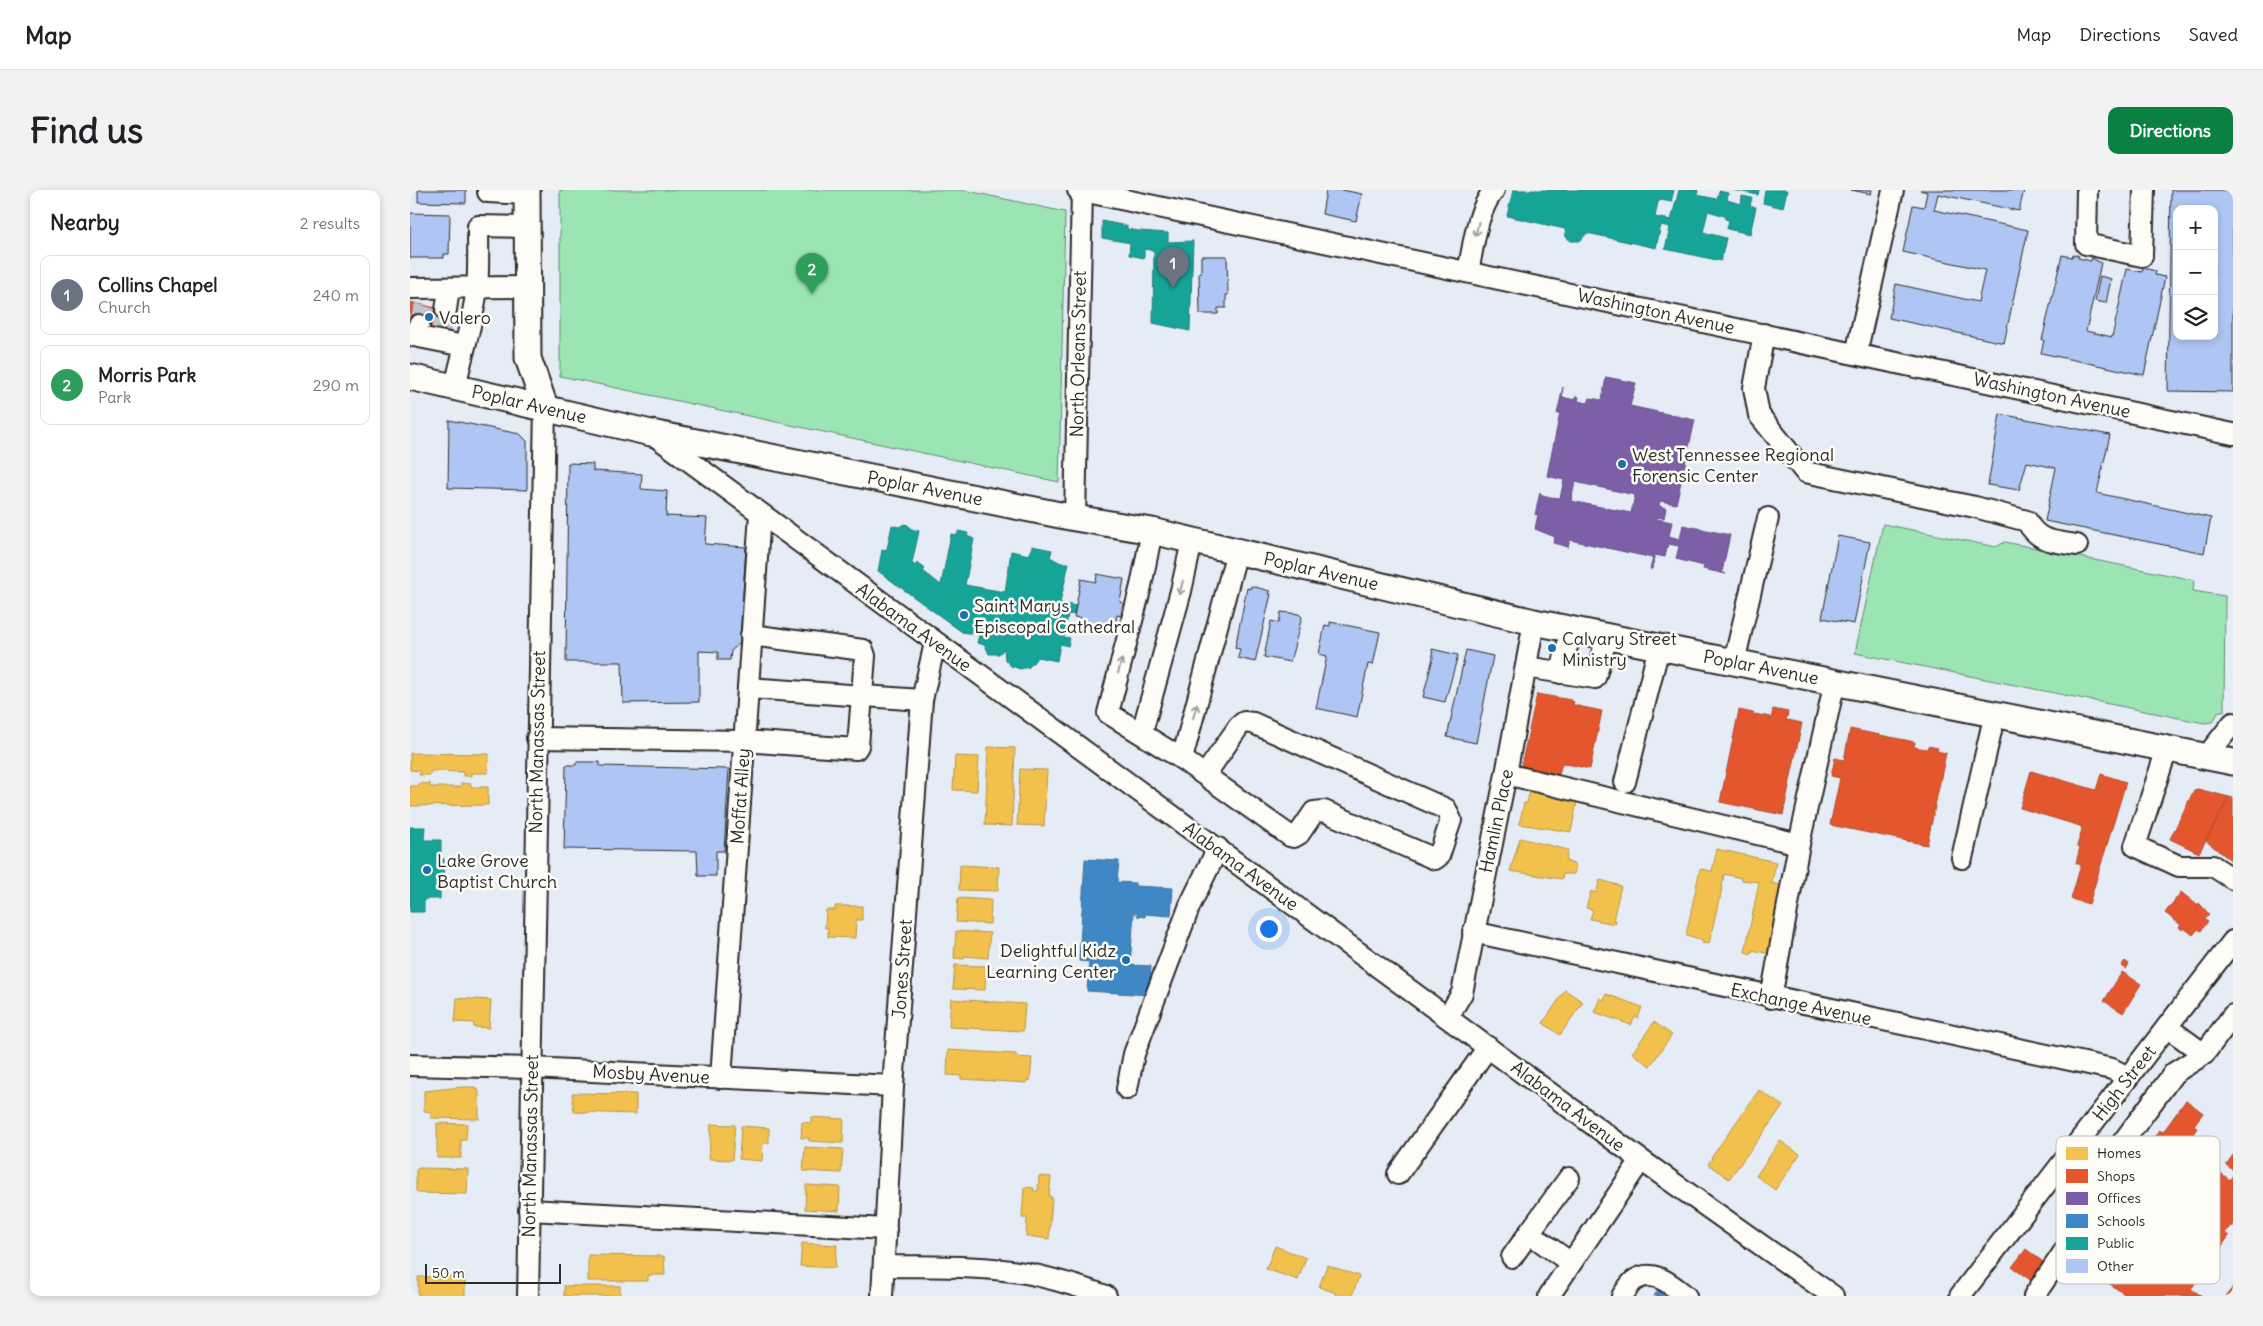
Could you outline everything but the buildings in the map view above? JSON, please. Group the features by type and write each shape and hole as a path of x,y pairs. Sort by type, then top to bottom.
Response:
{"main road":[{"name":"North Manassas Street","path":"527,192 528,358 545,407"},
{"name":"Poplar Avenue","path":"410,377 651,433 1075,518 1152,531 1534,622 1996,713 2233,762"}],"street":[{"path":"488,190 488,192 527,192"},
{"name":"Washington Avenue","path":"1080,190 2233,434"},
{"name":"North Orleans Street","path":"1075,518 1080,190"},
{"path":"1468,272 1478,222 1494,190"},
{"path":"1856,354 1893,190"},
{"path":"2087,190 2086,244 2142,256 2144,190"},
{"path":"455,387 464,346 469,333 477,288 478,226 527,227"},
{"path":"410,288 435,294 477,288 528,287"},
{"path":"435,294 446,310"},
{"path":"413,334 440,336 464,346"},
{"path":"1764,334 1754,388 1760,414 1805,472 1968,506 2027,521 2032,531 2044,539 2077,545"},
{"name":"North Manassas Street","path":"528,1296 537,738 545,407"},
{"name":"Alabama Avenue","path":"651,433 935,643 1448,1016 1640,1160 1833,1296"},
{"name":"Moffat Alley","path":"721,1078 760,514"},
{"path":"1734,662 1768,518"},
{"path":"1152,531 1108,713 1142,732 1294,837 1299,834 1314,812 1324,811 1435,859 1439,856 1451,820 1446,810 1253,723 1244,722 1239,726 1205,775"},
{"path":"1142,732 1192,541"},
{"path":"1182,759 1237,552"},
{"name":"Hamlin Place","path":"1448,1016 1462,994 1534,622"},
{"path":"1561,673 1571,629"},
{"path":"537,738 744,741 856,749 858,746 865,656 863,650 751,635"},
{"path":"1526,667 1595,678 1607,636"},
{"name":"Jones Street","path":"882,1296 893,1086 922,700 935,643"},
{"path":"1625,782 1659,647"},
{"path":"1771,998 1799,844 1835,682"},
{"path":"748,688 922,700"},
{"path":"1962,858 1996,713"},
{"path":"2206,757 2233,723"},
{"path":"2167,749 2135,846 2179,866 2213,866 2233,879"},
{"path":"1506,774 1799,844"},
{"path":"1127,1089 1134,1054 1190,905 1218,848"},
{"name":"Exchange Avenue","path":"1473,932 1771,998 2112,1069 2128,1077"},
{"name":"High Street","path":"2083,1136 2233,941"},
{"path":"2127,1136 2174,1073 2204,1054 2233,1015"},
{"path":"2167,1027 2204,1054"},
{"path":"1398,1174 1488,1047"},
{"name":"Mosby Avenue","path":"410,1065 531,1068 893,1086"},
{"path":"1549,1296 1640,1160"},
{"name":"High Street","path":"1960,1296 2056,1171"},
{"path":"1512,1257 1569,1178"},
{"path":"529,1210 886,1229"},
{"path":"1529,1233 1571,1263"},
{"path":"2034,1296 2056,1263"},
{"path":"884,1266 975,1268 1024,1273 1070,1284 1106,1296"},
{"path":"1622,1296 1635,1280 1651,1276 1661,1278 1686,1296"}],"green space":[{"path":"560,190 963,190 1065,212 1059,482 560,376"},
{"path":"1883,524 1996,547 2005,542 2194,580 2193,591 2225,596 2224,711 2219,711 2213,722 2204,723 1855,653"}],"tunnel":[{"path":"419,325 425,305"},
{"path":"441,330 446,310"}],"place":[{"name":"Collins Chapel","path":"1173,288"},
{"name":"Morris Park","path":"812,294"},
{"name":"Valero","path":"429,317"},
{"name":"West Tennessee Regional Forensic Center","path":"1622,464"},
{"name":"Saint Marys Episcopal Cathedral","path":"964,615"},
{"name":"Calvary Street Ministry","path":"1552,648"},
{"name":"Lake Grove Baptist Church","path":"427,870"},
{"name":"Delightful Kidz Learning Center","path":"1126,960"}]}
